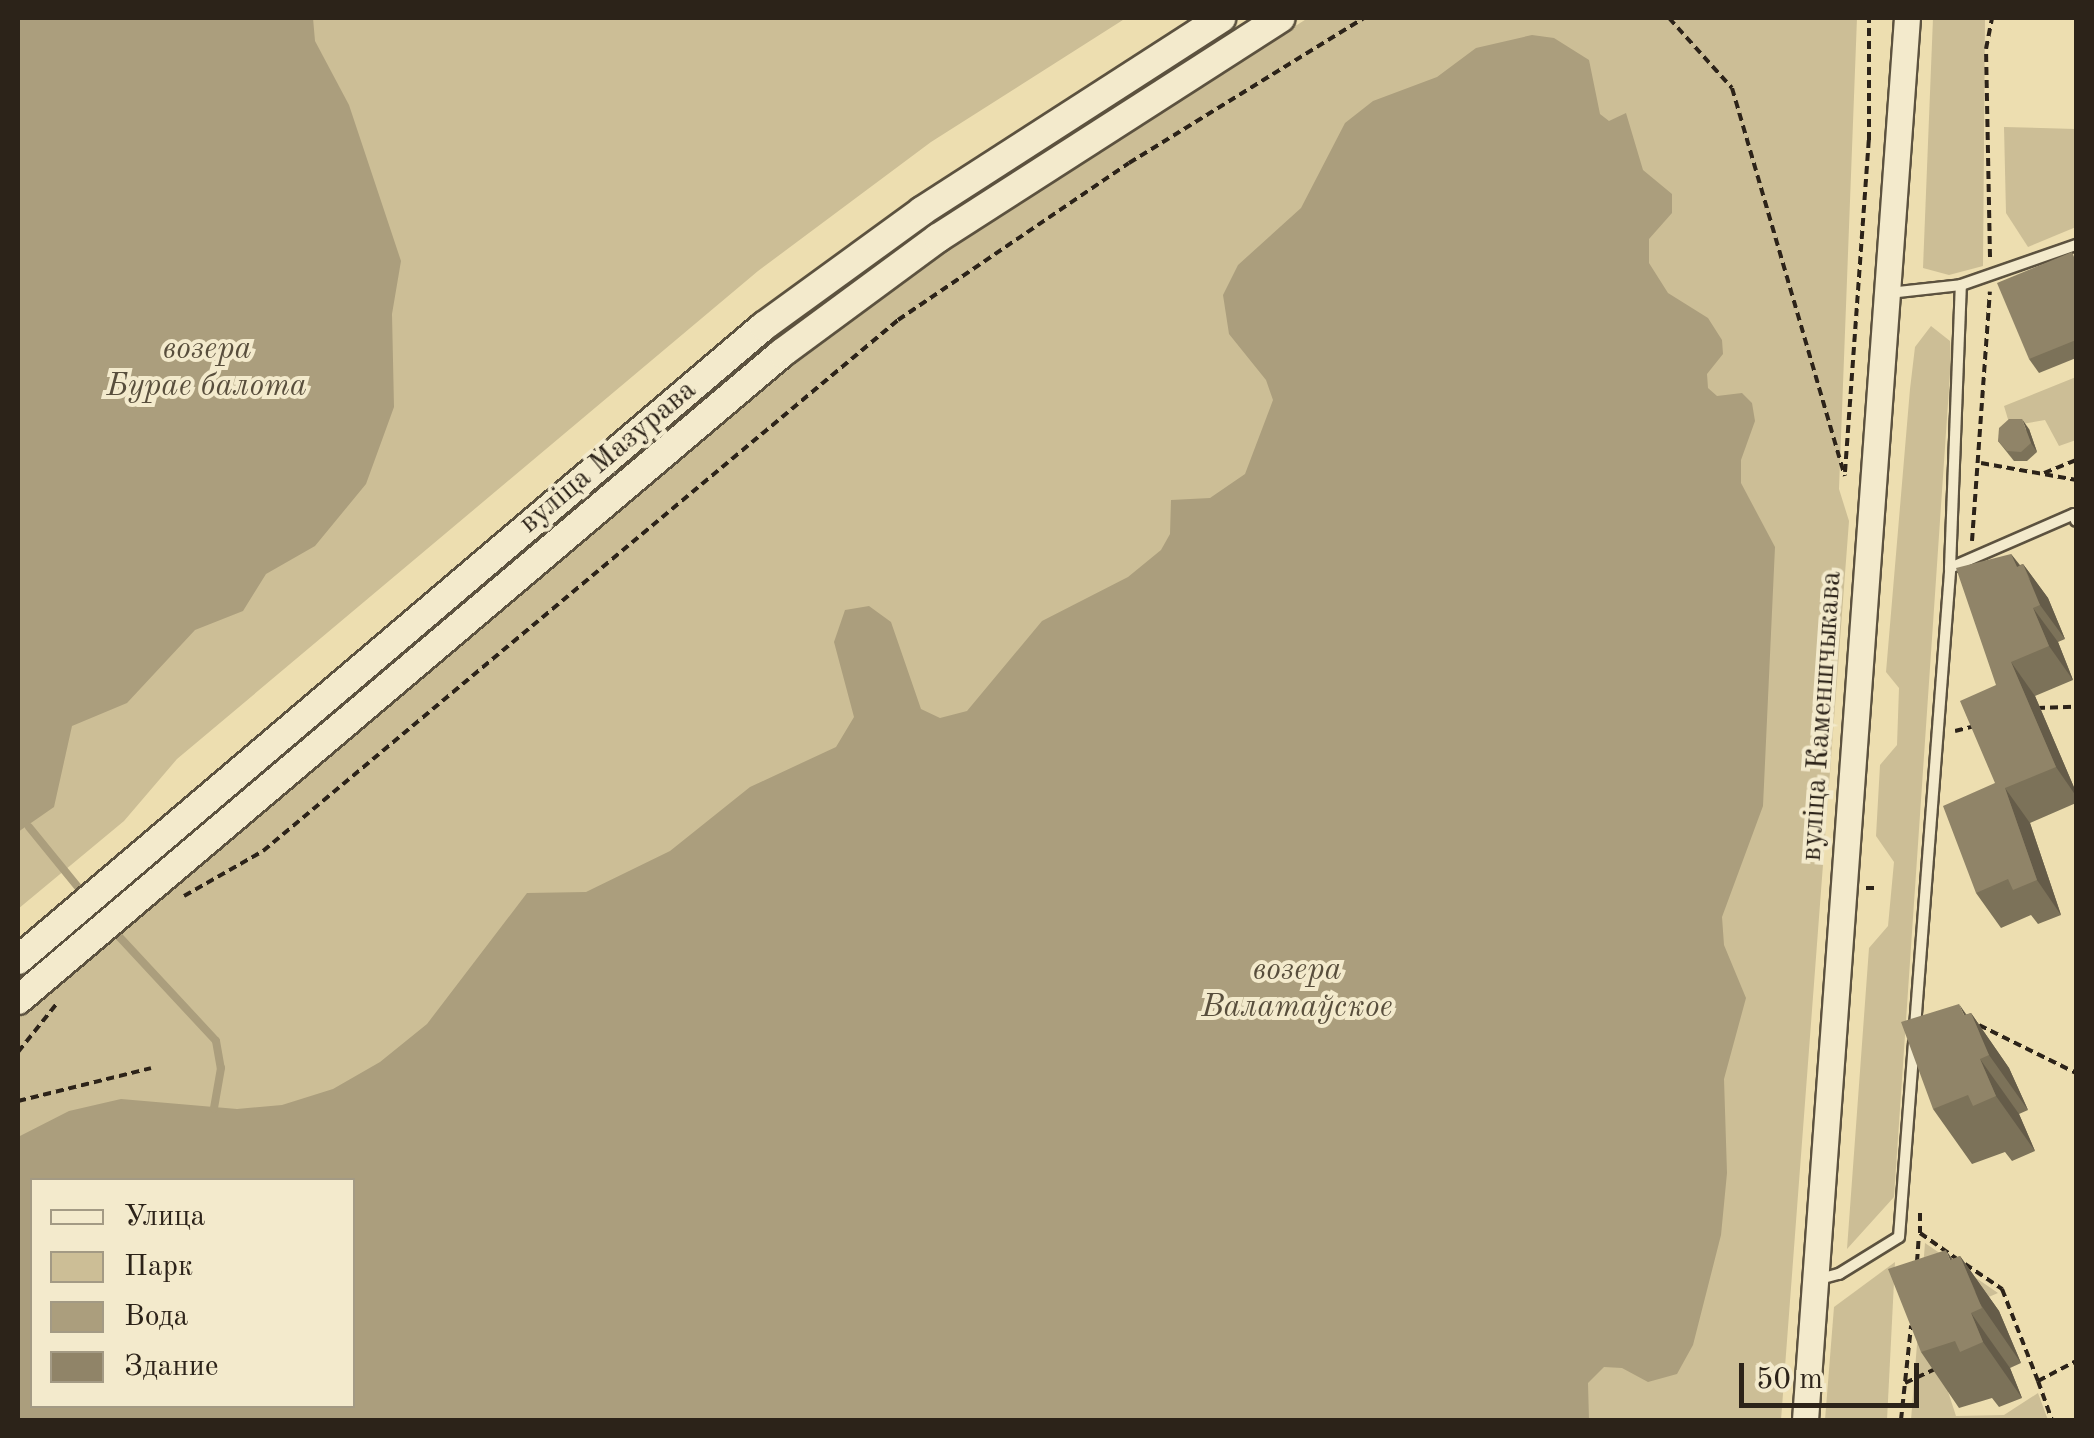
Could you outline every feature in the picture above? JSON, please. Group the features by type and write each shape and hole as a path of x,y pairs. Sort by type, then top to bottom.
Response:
{"main road":[{"name":"вуліца Мазурава","path":"20,958 764,326 938,200 1221,18"},
{"name":"вуліца Мазурава","path":"18,1000 51,990 167,872 782,352 938,238 1280,18"}],"street":[{"name":"вуліца Каменшчыкава","path":"1805,1420 1908,18"}],"lane":[{"path":"1888,293 1961,284 2076,245"},
{"path":"1815,1280 1839,1274 1900,1237 1950,568 1961,284"},
{"path":"1950,568 2074,514 2076,521"}],"path":[{"path":"185,895 263,852 898,320 1129,164 1364,18"},
{"path":"1669,18 1732,88 1845,476 1869,140 1869,18"},
{"path":"2040,475 2076,460"},
{"path":"1981,463 2076,480"},
{"path":"2031,710 2074,708"},
{"path":"1955,732 1993,720"},
{"path":"18,1052 51,990"},
{"path":"1977,1024 2076,1073"},
{"path":"18,1101 152,1068"},
{"path":"1916,1271 1921,1194"},
{"path":"1920,1234 2002,1289 2052,1420"},
{"path":"1901,1420 1912,1308"},
{"path":"2038,1380 2076,1361"},
{"path":"1905,1383 1944,1366"}],"green space":[{"path":"18,18 1126,18 931,142 758,271 177,759 124,821 18,909"},
{"name":"возера Валатаўское","path":"1308,18 1857,18 1839,489 1849,521 1781,1420 18,1420 18,1015 788,363 1011,205"},
{"path":"1933,18 1985,18 1983,266 1949,275 1923,268"},
{"path":"2004,127 2076,129 2076,227 2028,247 2006,213"},
{"path":"1931,326 1950,341 1951,359 1894,1197 1847,1249 1869,948 1888,926 1894,862 1876,836 1880,765 1897,745 1899,688 1886,672 1910,389 1915,347"},
{"path":"2076,377 2076,440 2059,446 2045,420 2010,426 2004,406"},
{"path":"1925,1243 1998,1293 1926,1324 1956,1416 2004,1415 2038,1393 2048,1420 1911,1420"},
{"path":"1895,1262 1887,1420 1825,1420 1834,1307"}],"water":[{"name":"возера Бурае балота","path":"18,18 313,18 315,41 349,105 401,261 392,314 394,407 366,484 315,546 266,574 243,611 195,630 127,703 72,726 54,807 18,832"},
{"name":"возера Валатаўское","path":"1532,35 1554,38 1589,60 1600,114 1609,121 1626,113 1643,170 1672,194 1672,213 1649,239 1649,263 1668,293 1708,318 1722,340 1723,354 1707,374 1708,388 1717,396 1742,393 1752,403 1755,421 1741,460 1741,483 1775,547 1763,806 1722,917 1724,945 1746,998 1724,1079 1727,1173 1721,1235 1693,1345 1677,1374 1648,1382 1622,1368 1604,1367 1588,1383 1589,1420 18,1420 18,1137 69,1111 121,1099 237,1109 282,1105 333,1089 380,1062 427,1024 527,893 586,892 670,851 750,787 836,747 854,717 834,642 845,610 869,606 891,622 921,709 940,718 967,711 1042,621 1128,577 1161,550 1170,534 1171,500 1210,498 1245,474 1273,400 1266,380 1229,334 1223,295 1238,265 1301,208 1345,123 1373,101 1437,77 1476,48"}],"building":[{"path":"2072,252 2076,262 2076,340 2029,359 1997,283"},
{"path":"2009,419 2022,419 2031,443 2021,452 2007,451 1998,441 1999,428"},
{"path":"2011,554 2017,567 2023,564 2040,605 2033,608 2049,646 2011,662 2056,767 2005,788 2037,880 2013,890 2008,879 1976,893 1943,806 1995,783 1960,701 1996,685 1956,568"},
{"path":"1959,1004 1964,1015 1971,1013 1989,1055 1980,1059 1996,1096 1973,1106 1968,1095 1933,1109 1901,1022"},
{"path":"1946,1250 1950,1260 1960,1256 1982,1308 1971,1313 1983,1342 1960,1352 1955,1341 1921,1352 1888,1269"}],"waterway":[{"path":"29,827 104,919"},
{"path":"113,930 216,1041 221,1068 214,1108"}]}
